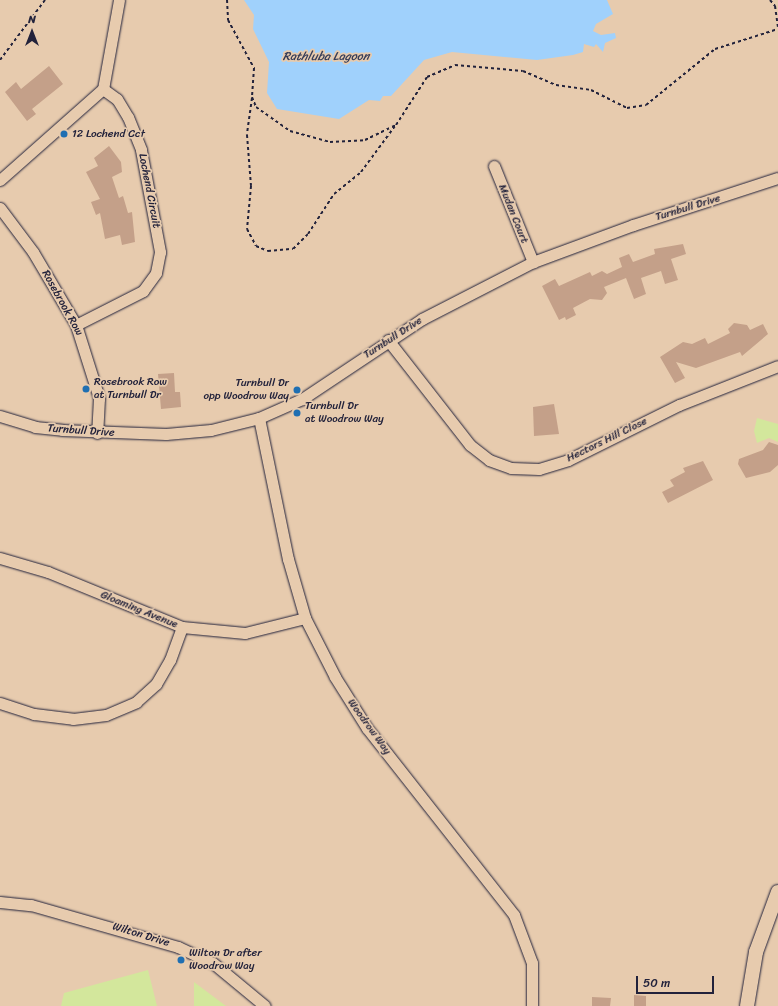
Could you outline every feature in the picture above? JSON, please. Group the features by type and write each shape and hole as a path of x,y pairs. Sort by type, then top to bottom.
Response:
{"main road":[{"path":"747,1006 756,952 778,892"}],"street":[{"path":"0,180 103,89 119,0"},
{"name":"Lochend Circuit","path":"76,325 143,291 156,273 160,252 141,150 125,111 117,99 103,89"},
{"name":"Mudan Court","path":"494,166 533,262"},
{"name":"Turnbull Drive","path":"0,416 35,428 97,433 189,433 259,418 302,399 388,340 533,262 626,227 778,178"},
{"name":"Rosebrook Row","path":"0,208 33,252 76,325 98,398 97,433"},
{"name":"Hectors Hill Close","path":"388,340 470,445 489,460 511,468 539,469 568,460 679,404 778,366"},
{"name":"Woodrow Way","path":"259,418 288,559 305,618 335,677 367,728 514,915 532,963 532,1006"},
{"name":"Gloaming Avenue","path":"0,558 48,572 182,628 245,633 305,618"},
{"path":"0,703 34,714 58,717 106,714 136,702 156,684 170,660 182,628"},
{"name":"Wilton Drive","path":"0,902 31,905 178,946 213,963 265,1006"}],"path":[{"path":"0,60 45,0"},
{"path":"227,0 228,20 254,68 247,135 252,186 247,229 256,246 268,251 293,249 308,234 334,194 362,172 396,125 427,77 455,65 522,71 556,85 591,90 627,108 646,105 715,49 778,28 775,6 770,0"},
{"path":"252,97 256,107 280,126 314,139 352,142 396,125"}],"green space":[{"path":"757,418 778,424 778,442 769,438 757,443 754,431"},
{"path":"148,970 157,1006 61,1006 64,993"},
{"path":"194,982 226,1006 194,1006"}],"water":[{"name":"Rathluba Lagoon","path":"244,0 607,0 613,14 596,24 593,31 601,35 615,33 616,38 605,43 603,52 596,44 594,47 584,44 583,52 573,55 537,60 452,52 424,60 391,96 383,96 380,101 369,100 339,119 277,109 267,93 269,62 253,29 254,15"}],"building":[{"path":"49,66 63,84 32,109 36,114 27,121 5,92 16,82 21,89"},
{"path":"109,146 121,162 122,172 112,177 119,198 123,196 128,213 132,212 135,242 122,245 120,235 105,239 100,213 96,215 91,202 100,199 86,172 98,166 94,158"},
{"path":"683,244 686,254 671,259 678,280 665,284 661,271 641,278 646,294 634,299 626,278 604,287 607,293 602,300 590,299 573,308 576,315 566,320 565,317 559,320 542,286 555,279 559,286 590,272 592,276 602,271 607,274 622,267 619,258 629,254 633,262 655,254 654,249"},
{"path":"734,323 747,325 750,330 763,324 768,334 742,356 740,352 696,368 676,362 685,378 675,383 660,357 683,342 692,344 705,338 708,344 730,333 728,329"},
{"path":"174,373 175,392 180,392 181,407 161,409 158,374"},
{"path":"554,404 559,434 534,436 533,407"},
{"path":"769,442 778,445 778,465 770,472 746,478 738,464 739,459 763,450"},
{"path":"703,461 713,480 668,503 662,492 674,486 670,480 685,472 683,468"},
{"path":"634,995 646,996 646,1006 634,1006"},
{"path":"592,997 611,998 610,1006 592,1006"}],"place":[{"name":"12 Lochend Cct","path":"64,134"},
{"name":"Rosebrook Row at Turnbull Dr","path":"86,389"},
{"name":"Turnbull Dr opp Woodrow Way","path":"297,390"},
{"name":"Turnbull Dr at Woodrow Way","path":"297,413"},
{"name":"Wilton Dr after Woodrow Way","path":"181,960"}]}
